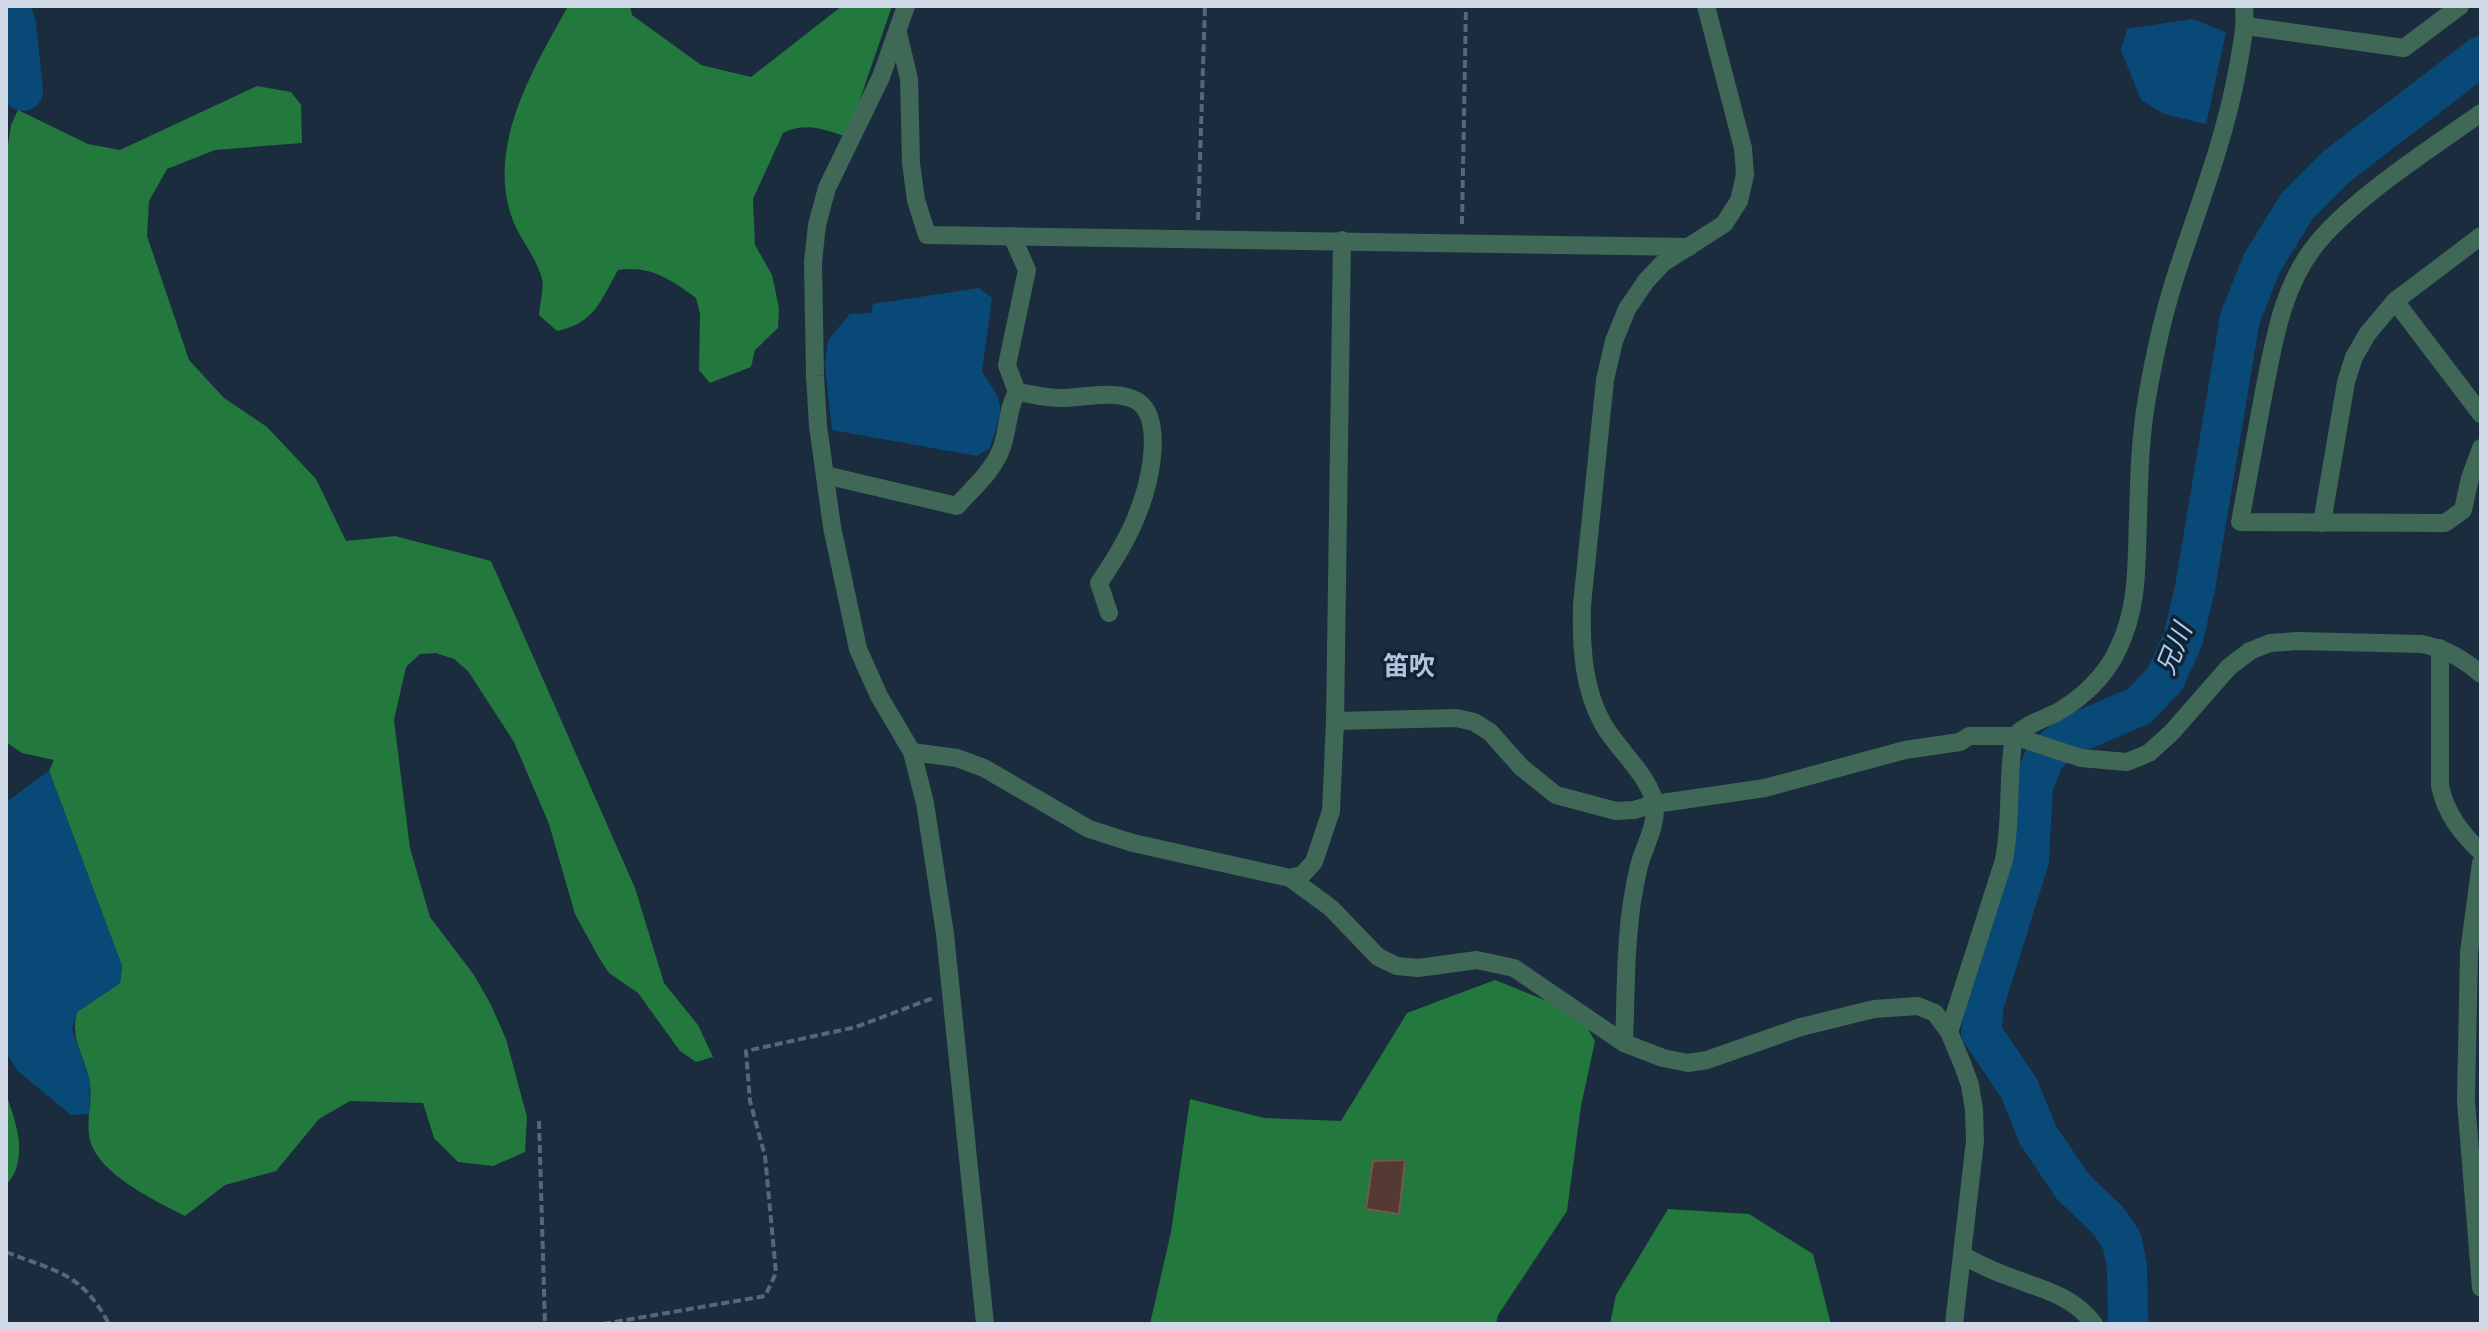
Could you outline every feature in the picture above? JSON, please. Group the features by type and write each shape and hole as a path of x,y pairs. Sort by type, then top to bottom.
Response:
{"street":[{"path":"906,6 881,77 827,188 817,225 813,262 815,376 832,527 858,649 879,696 912,752 927,817 945,934 985,1324"},
{"path":"1624,1043 1628,936 1639,867 1654,818 1655,804 1647,785 1605,727 1592,702 1584,669 1582,605 1605,380 1614,341 1627,309 1646,281 1663,263 1724,224 1739,201 1745,175 1743,148 1706,6"},
{"path":"1949,1032 2004,860 2009,834 2010,759 2029,723 2054,714 2101,677 2117,653 2128,626 2136,595 2139,453 2147,398 2176,275 2227,125 2246,26 2244,6"},
{"path":"2246,26 2404,48 2460,6"},
{"path":"898,33 909,79 914,188 927,235 1689,247"},
{"path":"2480,117 2343,215 2298,272 2283,307 2273,345 2240,522 2445,523 2463,510 2481,448"},
{"path":"1012,236 1027,270 1007,365 1017,392"},
{"path":"2322,523 2346,382 2354,357 2368,333 2395,301 2481,236"},
{"path":"1290,878 1302,875 1314,862 1331,811 1342,240"},
{"path":"2395,301 2481,414"},
{"path":"825,475 957,506 987,473 1001,452 1009,406 1017,392"},
{"path":"1017,392 1055,398 1116,396 1135,399 1146,410 1153,429 1150,466 1141,507 1117,557 1099,583 1109,613"},
{"path":"1335,721 1456,718 1474,722 1490,732 1521,767 1556,795 1616,811 1765,788 1905,750 1960,742 1969,736 2022,738 2081,758 2127,762 2149,753 2172,732 2229,667 2250,651 2270,643 2400,642 2440,648 2462,658 2481,674"},
{"path":"2440,648 2440,786 2444,804 2453,821 2481,852"},
{"path":"912,752 957,758 984,768 1089,829 1133,843 1290,878 1331,908 1378,957 1397,966 1418,968 1477,960 1514,968 1624,1043 1663,1058 1688,1063 1707,1060 1801,1027 1898,1005 1918,1006 1935,1013 1949,1032 1970,1085 1974,1110 1975,1141 1954,1324"},
{"path":"2481,863 2466,1101 2481,1288"},
{"path":"1962,1255 2072,1302 2094,1324"}],"path":[{"path":"1197,239 1205,6"},
{"path":"1462,243 1466,6"},
{"path":"603,1324 765,1296 776,1273 765,1156 750,1101 746,1051 856,1027 950,991"},
{"path":"539,1121 545,1324"},
{"path":"6,1252 64,1274 82,1285 109,1324"}],"green space":[{"path":"568,6 630,6 632,15 701,65 751,77 842,6 892,6 847,137 807,127 783,133 753,199 755,245 772,275 779,308 778,328 755,350 751,367 710,383 699,370 700,314 696,298 650,272 618,270 595,309 570,328 557,331 539,315 542,279 512,218 506,190 505,163 509,135 528,81"},
{"path":"257,86 291,92 301,105 302,143 215,150 167,169 149,201 147,236 189,360 224,398 267,427 316,479 346,541 395,536 491,561 635,888 664,983 698,1025 713,1057 696,1062 680,1051 638,993 609,973 575,914 549,824 514,742 468,671 454,659 436,653 420,654 406,667 394,720 410,848 430,917 474,975 506,1039 527,1117 525,1152 493,1166 458,1162 434,1138 423,1103 350,1101 319,1119 276,1171 225,1185 185,1216 116,1175 95,1153 90,1140 90,1086 76,1038 75,1021 77,1012 120,983 122,966 49,771 54,760 22,753 6,742 6,159 11,125 18,110 88,144 120,150"},
{"path":"1495,980 1579,1014 1595,1041 1581,1106 1567,1211 1498,1315 1496,1324 1150,1324 1171,1232 1190,1099 1264,1118 1341,1121 1407,1013"},
{"path":"6,1094 17,1129 19,1153 18,1164 6,1185"},
{"path":"1668,1209 1749,1214 1813,1254 1831,1324 1610,1324 1616,1295"}],"water":[{"path":"2192,19 2226,32 2206,124 2164,114 2141,100 2121,50 2127,29"},
{"path":"979,288 992,298 982,372 996,393 1000,408 990,448 977,456 832,430 825,366 828,340 850,314 871,313 873,304"},
{"path":"49,771 122,966 120,983 77,1012 72,1029 90,1081 89,1114 71,1115 18,1071 6,1053 6,802"}],"building":[{"path":"1405,1160 1399,1214 1366,1209 1373,1161"}],"waterway":[{"path":"10,6 16,25 23,91"},
{"name":"兄川","path":"2128,1324 2127,1266 2122,1241 2108,1220 2073,1187 2038,1135 2019,1088 1981,1032 1984,1004 2029,860 2033,785 2045,756 2069,736 2139,706 2165,679 2183,639 2195,588 2240,318 2262,263 2297,206 2336,167 2481,56"}],"district":[{"name":"笛吹","path":"1409,666"}]}
